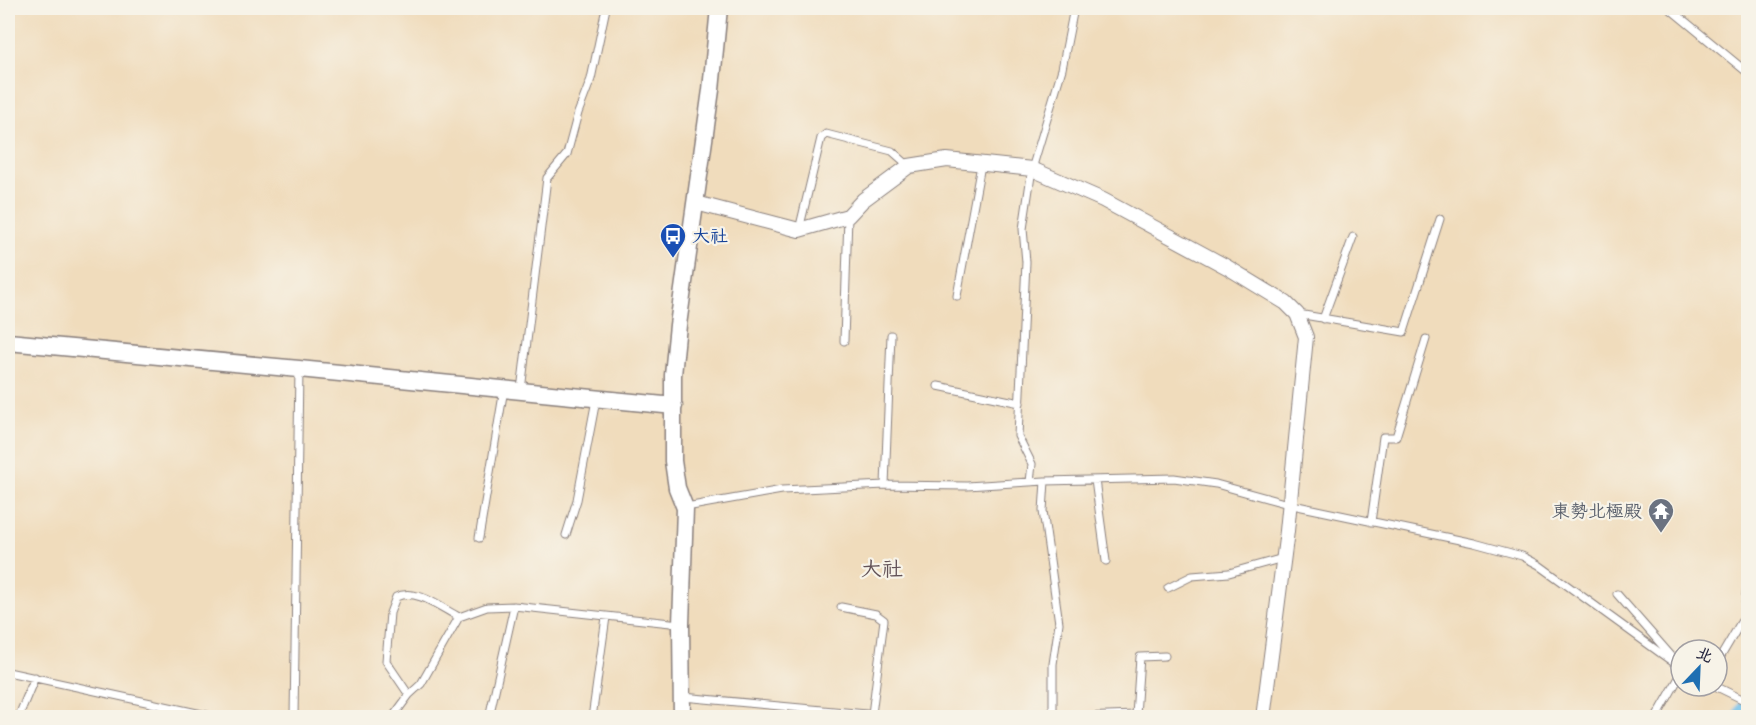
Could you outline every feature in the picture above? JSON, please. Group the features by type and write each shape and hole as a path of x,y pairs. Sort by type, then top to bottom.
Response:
{"street":[{"path":"681,717 685,508 677,488 673,461 673,375 711,90 719,8"},
{"path":"696,203 799,230 848,216 863,200 909,166 947,160 1032,169 1103,200 1164,232 1286,303 1297,314 1306,337 1284,557 1263,717"},
{"path":"8,342 674,406"}],"lane":[{"path":"521,390 547,178 567,154 578,113 591,79 606,8"},
{"path":"1030,482 1032,464 1018,436 1026,262 1023,229 1032,169 1062,69 1074,8"},
{"path":"1669,8 1749,73"},
{"path":"799,230 821,138 826,134 892,151 909,166"},
{"path":"957,296 981,165"},
{"path":"844,341 848,216"},
{"path":"1297,314 1404,332 1440,219"},
{"path":"1323,319 1353,237"},
{"path":"885,485 891,335"},
{"path":"1371,522 1383,436 1396,437 1426,339"},
{"path":"294,717 299,369"},
{"path":"938,386 1020,403"},
{"path":"479,538 504,389"},
{"path":"566,535 577,500 596,399"},
{"path":"685,508 782,490 885,485 966,486 1045,481 1174,478 1216,484 1288,504 1474,543 1522,556 1539,565 1669,658"},
{"path":"1095,480 1106,561"},
{"path":"1045,481 1043,511 1059,623 1053,664 1054,717 1136,715 1173,717"},
{"path":"1168,588 1192,576 1229,573 1284,557"},
{"path":"1729,643 1744,617 1749,573"},
{"path":"409,695 386,661 390,613 396,597 404,593 417,595 459,617"},
{"path":"1617,594 1669,653"},
{"path":"392,717 421,684 459,617 487,607 514,606 681,624"},
{"path":"490,713 514,606"},
{"path":"841,608 876,614 884,620 872,714"},
{"path":"592,717 606,617"},
{"path":"1136,715 1140,657 1165,656"},
{"path":"8,672 217,717"},
{"path":"18,717 35,677"},
{"path":"1729,693 1746,701"},
{"path":"1656,717 1669,695"},
{"path":"681,696 910,717"}],"waterway":[{"path":"1739,718 1748,701"}],"place":[{"name":"大社","path":"673,259"},
{"name":"東勢北極殿","path":"1661,534"}],"district":[{"name":"大社","path":"882,569"}]}
